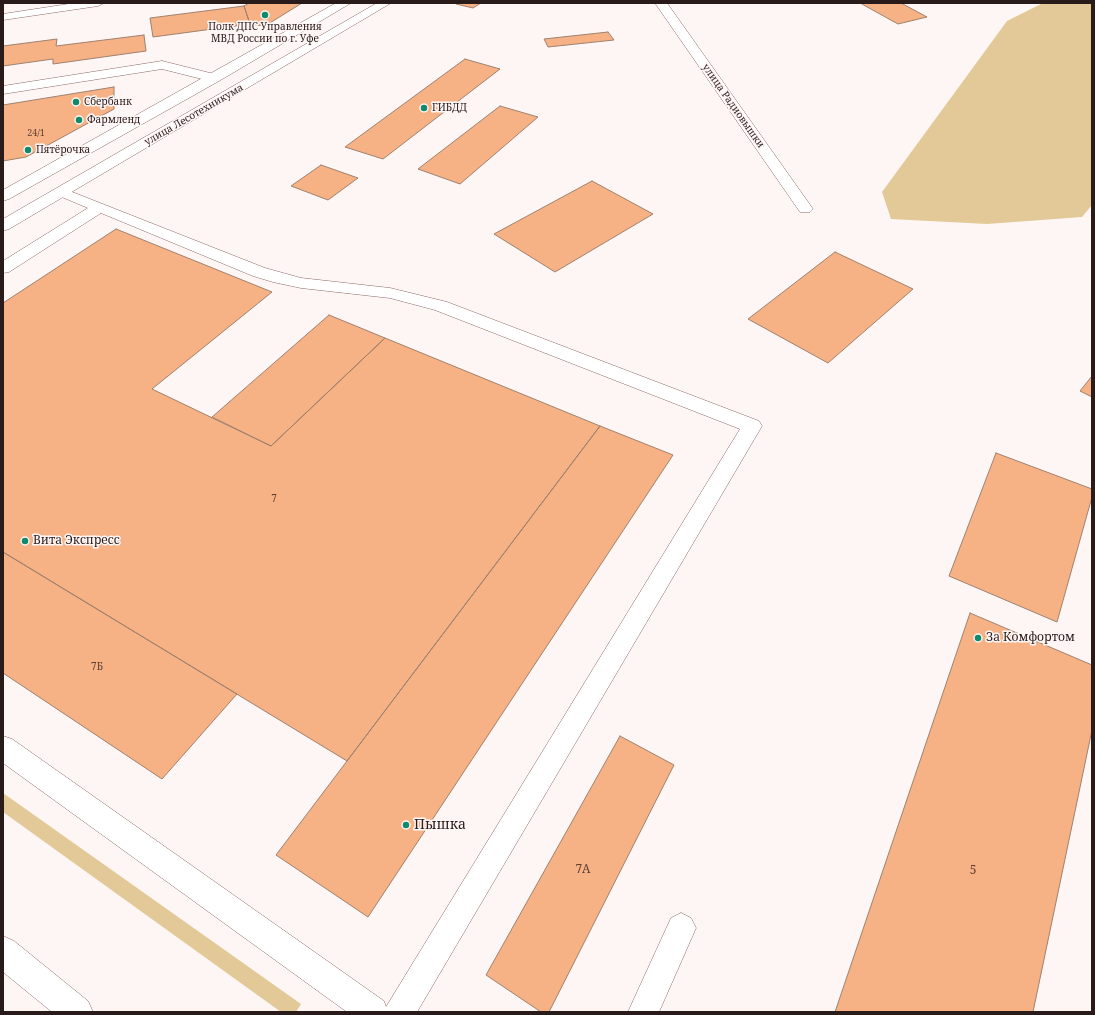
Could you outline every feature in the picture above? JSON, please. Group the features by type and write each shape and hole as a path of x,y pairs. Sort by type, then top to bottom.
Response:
{"main road":[{"name":"улица Лесотехникума","path":"3,196 345,3"},
{"name":"улица Лесотехникума","path":"3,226 385,3"},
{"path":"3,952 77,1012"}],"lane":[{"path":"3,17 98,3"},
{"name":"улица Радиовышки","path":"661,3 805,209"},
{"path":"3,90 162,66 214,78"},
{"path":"62,192 99,208 279,278 301,283 390,293 442,306 752,426 400,1012"},
{"path":"3,268 99,208"},
{"path":"3,748 373,1012"},
{"path":"643,1012 681,928"}],"shaded area":[{"path":"1043,3 1092,3 1092,205 1082,217 987,224 891,219 882,192 1007,21"},
{"path":"3,793 301,1004 296,1012 281,1012 3,812"}],"building":[{"name":"Полк ДПС Управления МВД России по г. Уфе","path":"249,3 302,3 265,26 250,24 244,6"},
{"path":"481,3 473,8 456,4"},
{"path":"860,3 901,3 927,17 898,24"},
{"path":"244,6 250,24 153,37 150,18"},
{"path":"608,32 614,40 548,47 544,39"},
{"path":"144,35 146,51 53,64 53,59 3,66 3,46 57,39 56,46"},
{"name":"ГИБДД","path":"465,59 500,69 383,159 345,147"},
{"path":"114,87 114,109 26,157 3,161 3,105"},
{"name":"ГИБДД","path":"500,106 538,117 460,184 418,169"},
{"path":"321,165 358,178 328,200 291,186"},
{"path":"592,181 653,214 555,272 494,234"},
{"path":"116,229 272,292 152,389 271,446 385,338 600,426 347,761 3,552 3,303"},
{"path":"835,252 913,289 828,363 748,319"},
{"path":"329,315 385,338 271,446 212,417"},
{"path":"1092,376 1092,397 1080,391"},
{"path":"600,426 673,455 368,917 276,855"},
{"path":"996,453 1092,489 1092,497 1057,622 949,576"},
{"path":"3,552 237,694 162,779 3,673"},
{"path":"970,613 1092,665 1092,730 1033,1012 835,1012"},
{"path":"620,736 674,765 549,1012 541,1012 486,975"}],"place":[{"name":"Полк ДПС Управления МВД России по г. Уфе","path":"265,15"},
{"name":"Сбербанк","path":"76,102"},
{"name":"ГИБДД","path":"424,108"},
{"name":"Фармленд","path":"79,120"},
{"name":"Пятёрочка","path":"28,150"},
{"name":"Вита Экспресс","path":"25,541"},
{"name":"За Комфортом","path":"978,638"},
{"name":"Пышка","path":"406,825"}]}
